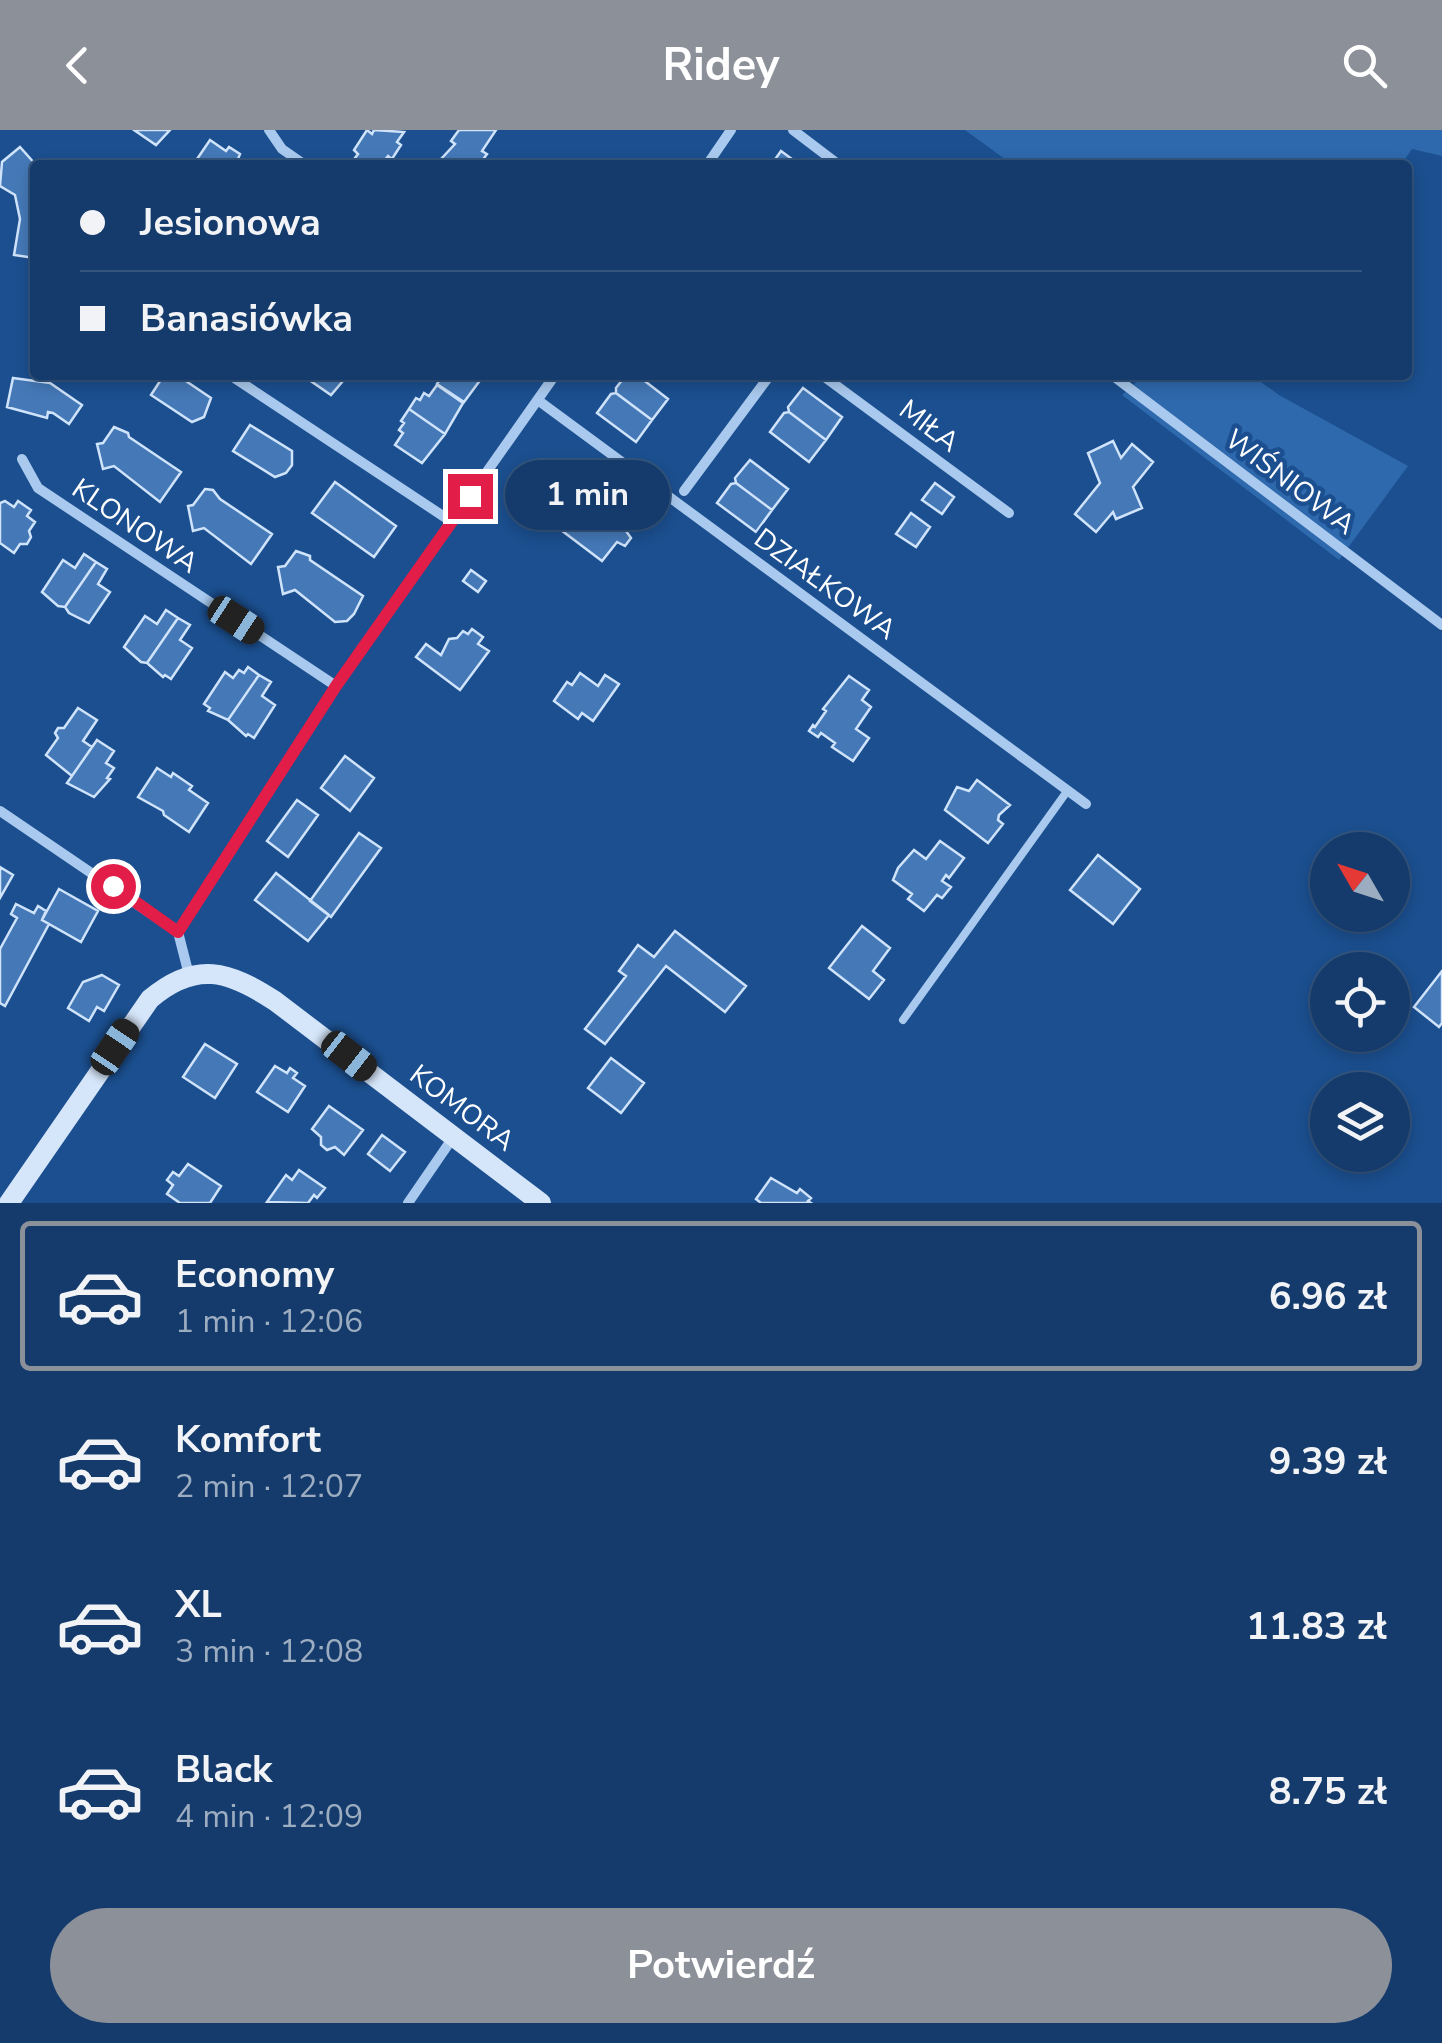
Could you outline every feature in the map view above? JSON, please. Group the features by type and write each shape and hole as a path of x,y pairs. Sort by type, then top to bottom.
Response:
{"street":[{"path":"269,130 282,149 298,160"},
{"path":"710,160 731,130"},
{"path":"793,130 832,160"},
{"path":"238,380 452,522"},
{"path":"178,932 336,686 552,380"},
{"path":"684,491 766,380"},
{"name":"MIŁA","path":"829,380 1009,514"},
{"name":"WIŚNIOWA","path":"1119,380 1442,625"},
{"name":"DZIAŁKOWA","path":"538,401 1086,804"},
{"name":"KLONOWA","path":"22,459 38,488 336,686"},
{"path":"0,811 178,932 189,975 162,988 136,1016 9,1203"},
{"name":"KOMORA","path":"189,975 222,974 245,982 541,1203"},
{"path":"408,1203 454,1136"}],"lane":[{"path":"903,1020 1068,790"}],"shaded area":[{"path":"965,130 1442,130 1442,156 1412,149 1404,160 1006,160"},
{"path":"1138,380 1258,380 1408,466 1339,560 1122,395"}],"building":[{"path":"134,130 170,130 156,145"},
{"path":"367,130 372,134 374,130 404,132 392,159 388,156 385,160 354,160 358,154 354,150"},
{"path":"459,130 496,130 482,151 487,154 483,160 445,160 442,158 455,144 451,141"},
{"path":"210,140 226,151 229,147 240,154 239,160 196,160"},
{"path":"20,147 32,160 30,257 14,255 20,219 15,195 0,186 2,162"},
{"path":"781,151 793,160 775,160"},
{"path":"13,378 50,383 82,405 69,424 53,413 48,412 47,418 7,407"},
{"path":"161,380 184,380 211,398 204,417 192,422 151,395"},
{"path":"309,380 344,380 331,395"},
{"path":"440,380 480,380 464,402 437,384"},
{"path":"622,380 643,380 668,399 652,420 616,393"},
{"path":"437,385 463,403 445,434 409,409 416,398 420,400 424,393 429,396"},
{"path":"803,388 842,417 826,440 789,412 788,407"},
{"path":"616,393 652,420 636,442 597,413"},
{"path":"409,409 445,434 422,463 395,445 403,433 399,430 404,423 401,421"},
{"path":"789,412 826,440 809,462 770,432"},
{"path":"250,425 292,451 292,465 286,473 275,477 233,451"},
{"path":"114,427 181,472 160,502 114,466 103,469 97,444 103,443"},
{"path":"1113,441 1121,458 1132,444 1153,462 1133,487 1142,508 1116,519 1113,512 1096,532 1075,514 1100,483 1088,453"},
{"path":"750,460 788,489 772,510 736,483 735,478"},
{"path":"335,482 396,526 374,557 312,513"},
{"path":"736,483 772,510 756,532 717,503"},
{"path":"935,483 954,497 942,514 922,500"},
{"path":"205,489 213,490 220,499 272,534 251,564 204,528 193,531 188,506"},
{"path":"5,501 14,507 18,501 31,510 27,516 35,522 27,544 20,544 14,553 0,543 0,503"},
{"path":"599,503 629,526 626,531 631,538 625,546 617,542 602,561 553,524 563,511 582,525"},
{"path":"911,513 930,527 916,547 896,534"},
{"path":"296,551 310,556 310,560 363,596 347,621 335,622 295,590 283,594 278,567 285,566"},
{"path":"84,554 96,562 65,607 58,606 42,592 63,560 75,568"},
{"path":"96,562 107,569 98,584 110,592 89,623 65,607"},
{"path":"471,570 486,581 478,592 463,581"},
{"path":"166,610 178,618 147,663 141,662 124,647 145,616 157,624"},
{"path":"178,618 190,625 180,640 192,648 171,679 147,663"},
{"path":"472,629 483,637 478,644 489,651 460,690 416,657 426,644 441,655 449,639"},
{"path":"248,667 259,675 228,720 208,711 210,708 204,704 225,672 233,678"},
{"path":"580,673 598,686 605,675 619,684 593,721 582,713 578,719 554,701 567,682 572,685"},
{"path":"259,675 271,682 262,696 275,705 254,738 228,720"},
{"path":"849,676 869,690 862,700 871,707 856,729 869,738 853,761 832,747 835,743 821,733 818,737 809,731"},
{"path":"78,708 97,720 83,741 92,747 72,776 46,755 58,738 58,728 64,728"},
{"path":"97,740 114,751 106,763 114,768 94,797 67,783"},
{"path":"345,756 374,778 350,811 321,788"},
{"path":"157,768 192,786 189,790 208,803 189,832 138,797"},
{"path":"977,780 1010,805 999,815 1003,824 988,843 945,810 957,787 969,791"},
{"path":"297,800 318,815 288,857 267,841"},
{"path":"359,833 381,848 331,917 310,901"},
{"path":"940,841 964,858 942,881 951,887 942,898 937,895 924,911 908,899 912,894 893,880 914,850 926,859"},
{"path":"1098,855 1140,889 1113,924 1070,890"},
{"path":"0,867 13,875 0,898"},
{"path":"276,873 329,915 308,941 255,900"},
{"path":"59,889 98,911 81,942 42,920"},
{"path":"16,904 34,913 38,906 46,911 42,920 49,924 5,1006 0,1003 0,949 17,918 11,914"},
{"path":"862,926 890,948 873,971 884,980 869,999 829,968"},
{"path":"675,931 746,986 725,1012 666,966 605,1044 585,1029 626,976 619,971 638,945 654,957"},
{"path":"1442,971 1442,1023 1439,1027 1414,1007"},
{"path":"102,975 119,985 104,1011 97,1007 89,1021 68,1008 83,982"},
{"path":"205,1044 237,1064 215,1098 183,1077"},
{"path":"611,1058 644,1083 621,1113 588,1088"},
{"path":"275,1066 287,1073 290,1068 297,1073 293,1078 305,1086 288,1112 257,1092"},
{"path":"329,1106 363,1130 344,1155 335,1147 327,1150 312,1129"},
{"path":"382,1135 405,1152 390,1171 368,1154"},
{"path":"188,1164 221,1186 210,1203 180,1203 167,1194 173,1185 167,1180 173,1172 179,1176"},
{"path":"299,1170 325,1188 317,1198 314,1195 308,1203 267,1202 286,1175 292,1180"},
{"path":"771,1178 797,1193 800,1189 811,1198 811,1203 761,1203 756,1199"}],"route":[{"path":"113,886 178,932 336,686 470,496"}]}
